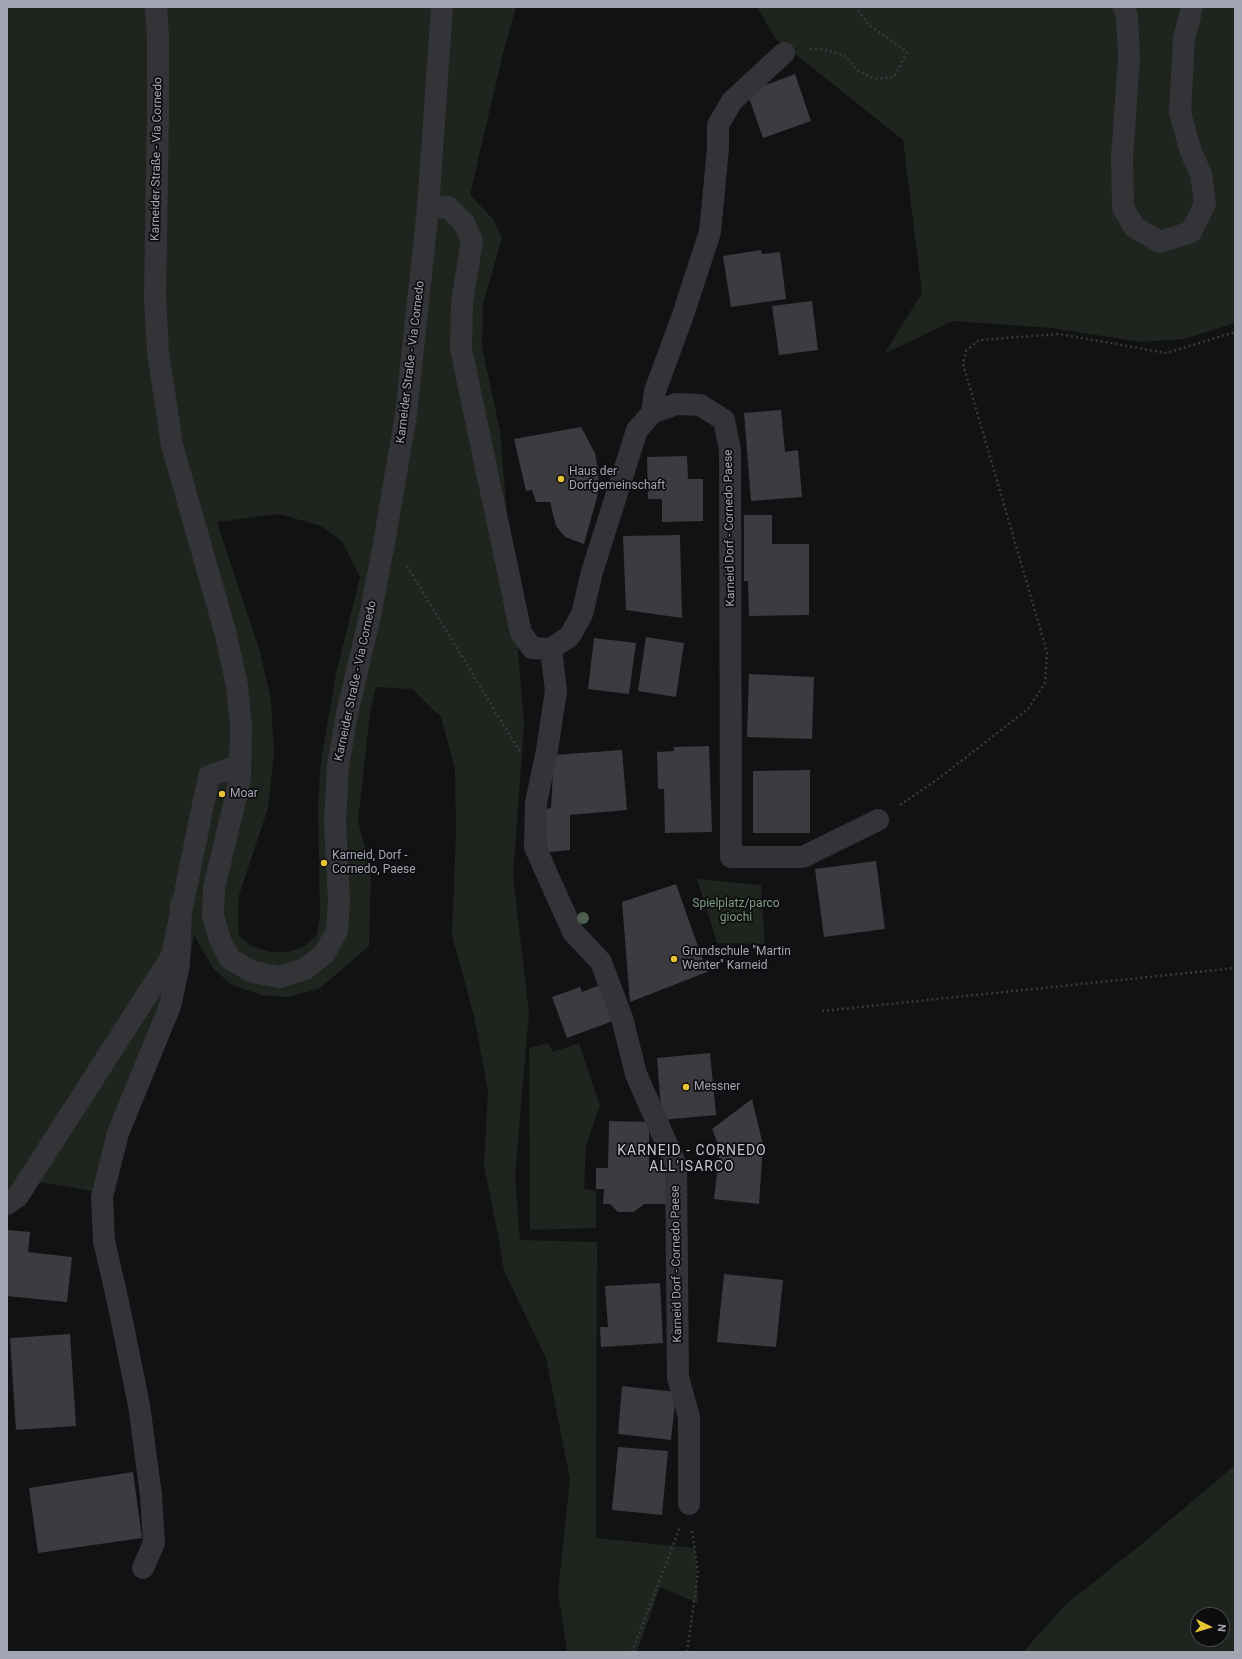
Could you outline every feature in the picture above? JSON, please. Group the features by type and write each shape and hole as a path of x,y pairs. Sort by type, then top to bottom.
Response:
{"street":[{"name":"Karneider Straße - Via Cornedo","path":"156,7 158,38 158,115 154,297 158,352 172,445 226,635 237,686 241,726 240,779 214,888 213,915 220,940 230,959 253,972 280,977 305,968 324,954 337,932 339,900 335,822 338,766 347,714 370,616 406,415 428,208 442,7"},
{"path":"1124,7 1129,58 1122,158 1123,207 1134,227 1160,242 1192,232 1205,204 1201,174 1191,152 1180,113 1184,39 1192,7"},
{"path":"652,413 655,390 683,315 710,232 718,148 718,126 732,101 784,53"},
{"path":"428,208 448,207 464,223 472,241 462,302 461,349 521,633 532,648 551,649"},
{"name":"Karneid Dorf - Cornedo Paese","path":"688,1504 689,1417 678,1377 676,1165 636,1074 622,1018 601,962 574,932 535,847 536,803 547,750 556,692 551,649 570,636 582,614 592,572 637,430 652,413 676,404 700,405 724,420 730,450 731,857 803,856 878,820"},
{"path":"7,1204 18,1196 159,979 172,956 181,906 209,776 240,765"},
{"path":"143,1568 154,1543 151,1495 139,1405 104,1241 102,1197 118,1133 170,1006 179,965 181,906"}],"path":[{"path":"784,53 804,49 827,50 845,56 858,72 875,79 894,77 908,52 868,24 856,7"},
{"path":"878,820 938,779 1028,709 1044,683 1047,652 963,364 966,351 979,340 1059,334 1166,353 1235,332"},
{"path":"407,565 540,785"},
{"path":"822,1011 1235,968"},
{"path":"632,1652 688,1504"},
{"path":"686,1652 698,1573 688,1504"}],"green space":[{"path":"7,7 516,7 503,53 470,195 493,219 502,238 483,304 482,347 500,431 524,724 513,876 529,1013 515,1176 520,1240 597,1242 596,1538 695,1548 698,1603 660,1587 637,1652 567,1651 558,1593 570,1479 546,1358 504,1271 484,1165 488,1091 474,1016 452,935 456,835 455,769 441,717 412,689 376,687 370,713 358,821 371,869 369,946 319,989 287,997 261,995 230,984 213,968 194,935 182,1006 132,1123 113,1195 40,1182 17,1207 7,1213","holes":["279,514 321,526 342,541 360,577 336,674 321,761 318,803 320,917 317,935 306,945 289,952 271,952 251,946 239,936 238,918 239,895 268,808 274,754 271,700 260,652 217,522"]},
{"path":"757,7 1235,7 1235,323 1184,339 1141,342 1051,328 953,321 884,354 922,293 903,140 775,38"},
{"name":"Spielplatz/parco giochi","path":"697,879 761,885 765,944 717,943"},
{"path":"548,1043 553,1052 579,1043 600,1106 586,1145 584,1189 596,1191 596,1228 530,1230 529,1048"},
{"path":"1235,1465 1235,1652 1023,1652 1066,1604 1143,1543"}],"building":[{"path":"795,74 811,121 763,138 747,92"},
{"path":"761,250 762,254 780,252 786,299 731,307 723,256"},
{"path":"812,301 818,350 779,355 772,306"},
{"path":"781,410 785,452 798,450 802,497 751,501 744,413"},
{"name":"Haus der Dorfgemeinschaft","path":"581,427 595,453 598,469 599,490 584,544 565,537 556,526 550,502 536,502 532,490 526,491 514,439"},
{"path":"687,456 688,479 703,479 703,521 662,522 662,499 648,499 647,457"},
{"path":"744,515 772,515 772,544 809,544 809,615 749,616 748,581 744,581"},
{"path":"680,535 682,618 626,610 623,536"},
{"path":"646,637 684,643 676,697 638,691"},
{"path":"594,638 636,643 629,694 588,689"},
{"path":"749,674 814,677 812,739 747,737"},
{"path":"709,746 712,832 665,833 664,789 658,789 657,752 674,751 674,747"},
{"path":"622,750 627,810 570,815 570,850 548,852 540,810 551,808 554,755"},
{"path":"810,770 810,833 753,833 753,771"},
{"path":"876,861 885,929 824,937 815,869"},
{"path":"676,884 707,972 630,1002 622,902"},
{"path":"600,985 613,1021 567,1038 552,997 580,987 582,992"},
{"name":"Messner","path":"710,1053 716,1115 662,1120 657,1058"},
{"path":"752,1099 763,1145 759,1204 714,1199 720,1149 712,1129"},
{"path":"609,1121 649,1122 649,1169 666,1169 666,1204 644,1204 634,1212 618,1212 610,1204 603,1204 604,1189 596,1189 596,1168 608,1168"},
{"path":"7,1230 30,1232 28,1252 72,1257 67,1302 7,1296"},
{"path":"724,1274 783,1280 776,1347 717,1342"},
{"path":"660,1283 663,1343 601,1347 600,1327 608,1327 605,1286"},
{"path":"70,1334 76,1426 16,1430 10,1338"},
{"path":"622,1386 676,1392 671,1440 618,1434"},
{"path":"618,1447 668,1451 662,1515 612,1510"},
{"path":"133,1472 142,1538 38,1553 29,1488"}],"place":[{"name":"Haus der Dorfgemeinschaft","path":"561,479"},
{"name":"Moar","path":"222,794"},
{"name":"Karneid, Dorf - Cornedo, Paese","path":"324,863"},
{"name":"Grundschule \"Martin Wenter\" Karneid","path":"674,959"},
{"name":"Messner","path":"686,1087"}],"district":[{"name":"KARNEID - CORNEDO ALL'ISARCO","path":"692,1160"}]}
